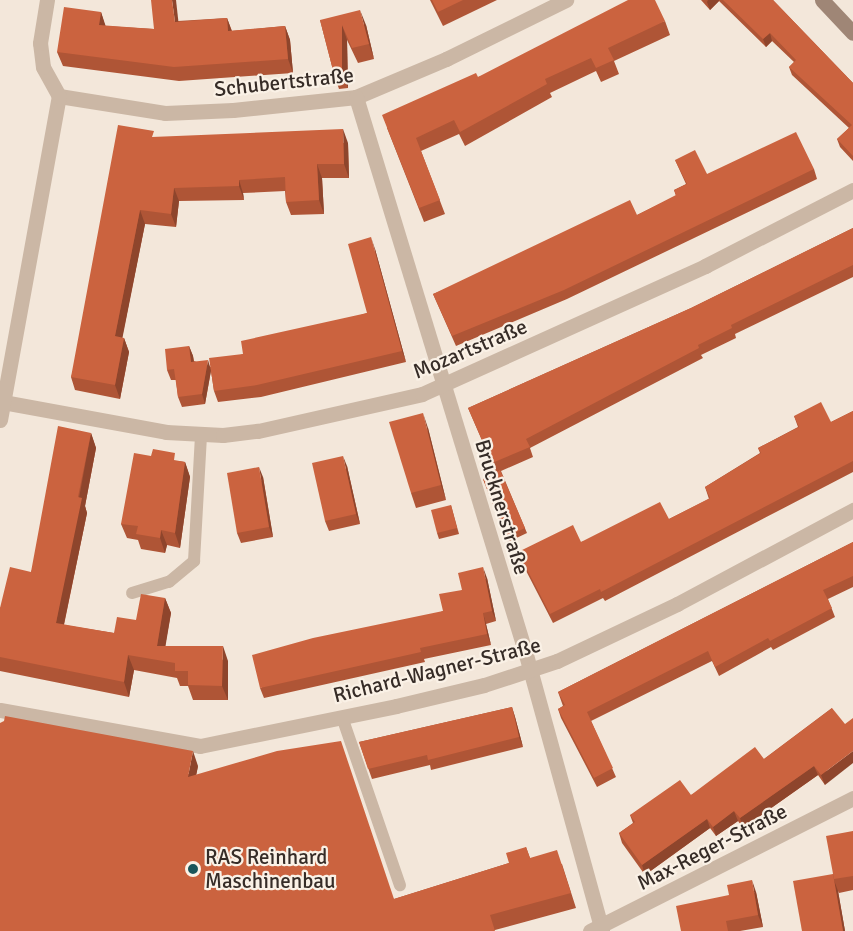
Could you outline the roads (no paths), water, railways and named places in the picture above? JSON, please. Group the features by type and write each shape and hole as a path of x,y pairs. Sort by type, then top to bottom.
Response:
{"street":[{"path":"0,420 59,96 43,67 40,43 47,0"},
{"name":"Schubertstraße","path":"59,96 165,113 233,110 356,97 446,59 566,0"},
{"path":"822,0 853,33"},
{"name":"Brucknerstraße","path":"356,97 530,671 598,929"},
{"name":"Mozartstraße","path":"3,402 201,435 258,431 443,387 705,266 853,190"},
{"name":"Richard-Wagner-Straße","path":"0,710 200,746 342,717 530,671 668,608 853,510"},
{"name":"Max-Reger-Straße","path":"598,929 853,798"}],"lane":[{"path":"132,592 169,582 194,561 201,435"},
{"path":"342,717 400,885"}],"place":[{"name":"RAS Reinhard Maschinenbau","path":"193,869"}]}
